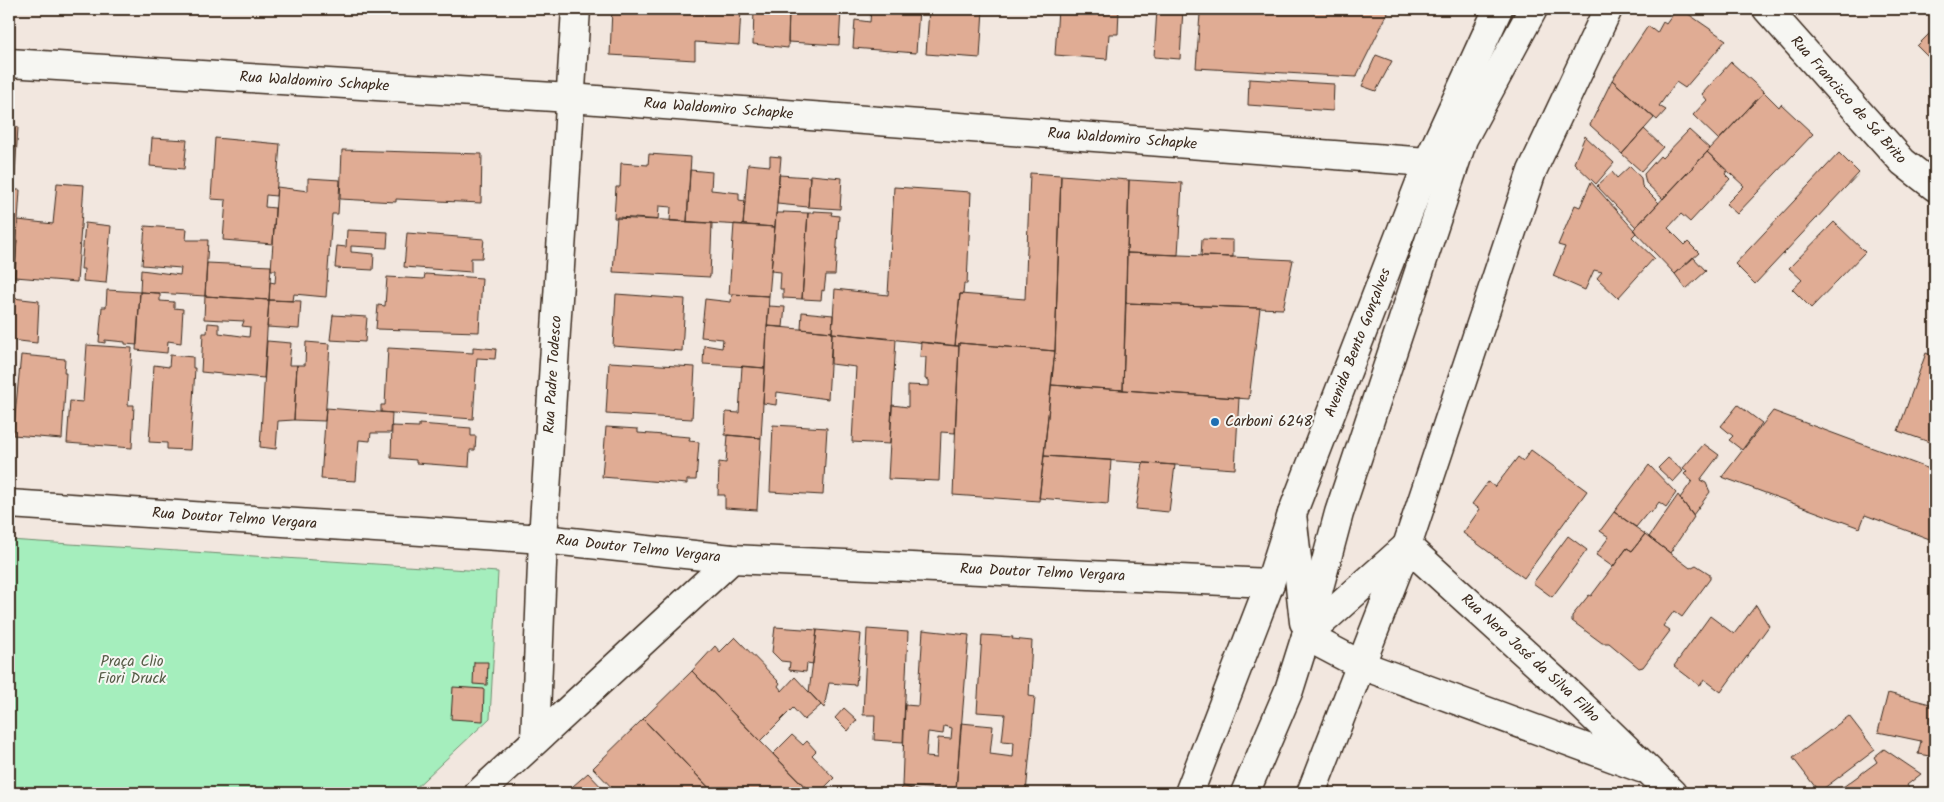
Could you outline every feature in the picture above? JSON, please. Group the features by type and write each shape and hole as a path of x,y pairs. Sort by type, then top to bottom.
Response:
{"street":[{"name":"Rua Padre Todesco","path":"535,740 544,539 576,9"},
{"name":"Avenida Bento Gonçalves","path":"1189,793 1270,583 1292,514 1428,162 1498,9"},
{"path":"1245,793 1289,690 1306,636 1339,513 1463,139 1533,9"},
{"path":"1312,793 1407,546 1532,171 1608,9"},
{"name":"Rua Francisco de Sá Brito","path":"1766,9 1903,162 1935,187"},
{"name":"Rua Waldomiro Schapke","path":"9,63 570,98 1428,162"},
{"name":"Rua Doutor Telmo Vergara","path":"9,504 544,539 732,559 1270,583"},
{"path":"1292,514 1306,636"},
{"path":"1306,636 1407,546"},
{"name":"Rua Nero José da Silva Filho","path":"1407,546 1571,695 1672,793"},
{"path":"479,793 732,559"},
{"name":"Rua Nero José da Silva Filho","path":"1306,636 1361,666 1652,772"}],"green space":[{"name":"Praça Clio Fiori Druck","path":"9,540 498,572 490,718 410,793 9,793"}],"building":[{"path":"612,9 741,9 739,45 695,42 695,60 610,55"},
{"path":"754,9 789,9 788,48 753,44"},
{"path":"789,9 841,9 839,45 788,42"},
{"path":"871,9 919,9 916,53 853,48 855,20 870,22"},
{"path":"929,9 983,9 980,58 926,54"},
{"path":"1058,9 1119,9 1118,34 1109,34 1107,59 1055,55"},
{"path":"1157,9 1183,9 1180,59 1154,57"},
{"path":"1183,9 1390,9 1356,77 1196,68 1200,14 1183,13"},
{"path":"1677,9 1681,9 1726,40 1685,88 1676,82 1659,106 1666,110 1657,120 1612,80 1648,26 1657,33 1663,22 1666,24"},
{"path":"1923,9 1935,9 1935,21"},
{"path":"1935,28 1935,64 1917,46"},
{"path":"1376,55 1392,61 1376,91 1362,86"},
{"path":"1731,62 1764,92 1719,140 1693,115 1707,100 1702,94"},
{"path":"1249,79 1334,84 1333,111 1248,105"},
{"path":"1612,80 1654,118 1622,154 1590,125"},
{"path":"1764,92 1779,107 1781,104 1813,134 1737,214 1726,204 1744,186 1707,152"},
{"path":"9,126 18,127 14,190 20,190 14,284 9,284"},
{"path":"1644,129 1663,147 1641,171 1622,154"},
{"path":"1689,130 1710,149 1663,199 1646,183 1644,174 1660,156 1662,158"},
{"path":"1585,136 1614,163 1596,184 1574,163"},
{"path":"152,138 187,140 184,169 150,166"},
{"path":"215,138 280,144 276,196 266,195 265,207 275,208 273,244 223,240 226,200 211,199"},
{"path":"342,150 482,154 481,203 396,199 396,202 340,199"},
{"path":"1707,152 1727,171 1725,174 1730,179 1690,222 1681,214 1668,228 1685,245 1688,242 1699,253 1675,274 1633,230"},
{"path":"1839,153 1859,173 1755,284 1735,264"},
{"path":"649,154 691,157 687,222 670,221 671,207 659,206 658,220 614,218 616,187 620,187 621,163 648,165"},
{"path":"770,156 781,157 775,227 743,225 748,164 770,166"},
{"path":"1630,166 1641,178 1642,186 1659,203 1636,227 1597,186 1612,172 1617,178"},
{"path":"690,170 712,172 711,190 739,193 739,200 745,201 743,225 687,222"},
{"path":"1030,173 1061,175 1055,351 959,343 959,346 955,346 960,294 1025,299"},
{"path":"779,175 810,177 808,207 777,204"},
{"path":"810,175 842,178 840,209 808,207"},
{"path":"1061,175 1129,180 1123,390 1051,385 1055,351"},
{"path":"308,178 340,180 338,214 332,214 326,297 294,294 293,301 269,300 270,282 275,283 276,270 271,270 277,187 308,191"},
{"path":"1129,180 1182,183 1178,255 1127,253"},
{"path":"1591,182 1634,230 1636,233 1632,237 1654,258 1618,298 1597,278 1602,272 1594,270 1585,290 1553,276 1565,247 1558,245 1575,205 1580,207"},
{"path":"57,183 84,185 77,282 15,277 18,220 53,224"},
{"path":"894,187 971,192 967,284 964,284 963,294 960,294 955,346 832,333 835,289 888,295"},
{"path":"813,211 832,212 831,215 839,216 835,275 826,275 821,300 802,299 808,213 813,213"},
{"path":"776,213 808,213 802,299 783,298 783,289 780,289 781,272 771,271"},
{"path":"617,217 712,223 710,277 613,272"},
{"path":"1834,222 1865,252 1811,308 1792,289 1802,280 1789,268"},
{"path":"85,223 111,226 106,283 83,281 84,269 81,269"},
{"path":"734,224 775,227 769,296 729,294"},
{"path":"145,226 187,229 186,240 208,240 205,296 140,292 141,270 180,275 181,268 142,265"},
{"path":"347,230 388,232 387,248 351,246 351,252 374,254 373,270 335,268 337,246 346,247"},
{"path":"407,233 484,239 482,258 471,258 471,272 404,267"},
{"path":"1202,239 1233,240 1233,257 1201,256"},
{"path":"1127,253 1293,260 1283,309 1126,303"},
{"path":"1693,257 1706,271 1686,289 1675,274"},
{"path":"207,263 271,266 269,300 205,296"},
{"path":"425,274 482,278 479,332 376,329 378,305 385,306 387,277 424,279"},
{"path":"9,284 14,284 12,318 9,317"},
{"path":"107,290 140,292 137,345 105,340 105,343 99,342 102,307 106,307"},
{"path":"140,292 160,293 160,301 174,302 174,308 183,309 181,343 168,341 167,353 136,350"},
{"path":"616,294 685,299 682,351 613,346"},
{"path":"732,294 769,296 765,368 703,364 704,345 722,348 723,339 701,337 705,299 731,302"},
{"path":"205,296 269,300 264,378 201,372 203,333 207,333 208,323 219,324 219,333 249,337 250,327 242,326 244,321 204,319"},
{"path":"13,298 39,301 37,343 10,340"},
{"path":"269,300 301,301 299,329 267,327"},
{"path":"1126,303 1260,308 1249,399 1123,390"},
{"path":"769,306 785,307 783,327 767,326"},
{"path":"802,312 833,315 832,332 801,329"},
{"path":"333,315 367,317 365,342 330,340"},
{"path":"767,326 832,332 828,399 777,392 776,405 763,403"},
{"path":"832,333 896,339 890,444 852,442 856,367 831,364"},
{"path":"267,341 291,343 289,365 297,365 294,420 278,421 276,449 260,447"},
{"path":"306,342 330,344 325,421 294,420 297,365 305,365"},
{"path":"921,342 959,346 955,433 941,432 939,481 888,479 892,405 908,407 908,385 929,386 929,380 925,379 926,357 920,357"},
{"path":"959,343 1055,351 1039,501 953,495"},
{"path":"87,345 132,348 128,405 134,405 132,448 67,443 70,401 83,402"},
{"path":"473,347 496,349 495,359 477,358 473,419 381,412 381,405 385,405 388,348 473,353"},
{"path":"1926,353 1935,357 1935,444 1898,431"},
{"path":"21,355 65,359 64,373 66,373 62,439 13,435"},
{"path":"170,355 193,357 193,368 195,368 190,450 167,449 167,443 149,442 154,365 169,367"},
{"path":"609,362 695,367 692,419 606,414"},
{"path":"742,366 765,368 761,438 725,435 726,412 739,413"},
{"path":"1051,385 1239,398 1235,469 1044,456"},
{"path":"1738,405 1762,423 1742,450 1729,440 1733,436 1721,426"},
{"path":"326,408 392,413 391,433 371,433 370,441 359,440 356,481 321,479"},
{"path":"1773,411 1935,471 1935,541 1865,515 1860,528 1722,477"},
{"path":"419,424 471,428 471,436 476,436 475,450 470,450 469,467 416,463 416,460 391,458 392,426 419,427"},
{"path":"773,425 827,428 823,495 770,492"},
{"path":"606,427 638,429 638,433 690,437 689,441 699,442 696,480 687,480 687,484 602,477"},
{"path":"728,435 761,438 757,510 725,508 725,495 718,495 719,462 726,463"},
{"path":"1704,444 1719,455 1700,480 1706,483 1710,492 1693,515 1680,498 1692,481 1684,474 1687,471 1683,468"},
{"path":"1531,450 1587,491 1524,578 1463,533 1480,509 1472,504 1488,482 1495,487 1518,457 1523,461"},
{"path":"1935,451 1935,471 1929,469"},
{"path":"1044,456 1111,460 1108,504 1039,498"},
{"path":"1668,458 1683,471 1673,482 1658,468"},
{"path":"1143,463 1175,465 1169,512 1136,509"},
{"path":"1649,465 1676,493 1666,507 1659,502 1651,513 1649,511 1636,527 1614,512"},
{"path":"1678,495 1694,517 1670,553 1649,537"},
{"path":"1614,512 1645,534 1632,551 1627,548 1613,567 1596,555 1609,537 1600,531"},
{"path":"1645,534 1690,568 1696,565 1710,574 1710,579 1682,617 1674,611 1663,626 1670,631 1643,667 1639,668 1609,643 1602,643 1572,621 1572,616 1589,595 1591,596 1627,548 1632,551"},
{"path":"1568,536 1587,550 1552,597 1533,583"},
{"path":"1756,605 1769,626 1721,692 1704,679 1700,686 1674,666 1710,616 1734,634"},
{"path":"775,627 817,630 813,664 807,663 806,672 789,670 790,662 781,661 772,652"},
{"path":"867,629 908,632 903,742 874,740 875,715 863,715"},
{"path":"817,630 861,634 856,685 829,683 824,708 809,692"},
{"path":"923,630 969,635 956,790 902,786 905,705 918,706","holes":["944,726 952,728 951,739 938,738 937,758 926,757 928,732 943,734"]},
{"path":"982,635 1013,637 1012,639 1032,641 1029,696 1035,697 1026,793 956,790 961,723 993,726 990,754 1013,757 1014,742 1002,741 1005,714 977,712"},
{"path":"735,637 780,683 778,686 782,691 795,677 821,705 804,720 793,708 760,741 692,671 715,646 720,652"},
{"path":"474,662 488,662 487,685 473,684"},
{"path":"692,671 811,793 714,793 643,719"},
{"path":"453,687 484,689 483,721 451,719"},
{"path":"1888,693 1934,705 1935,700 1935,757 1918,754 1921,741 1878,732"},
{"path":"844,708 857,720 848,731 835,718"},
{"path":"1849,716 1875,750 1819,792 1793,758"},
{"path":"643,719 714,793 617,793 593,768"},
{"path":"792,735 803,745 807,741 816,751 812,755 834,778 819,793 811,793 773,754"},
{"path":"1884,749 1921,774 1907,785 1910,790 1905,793 1835,793 1877,762 1874,757"},
{"path":"588,773 607,793 565,793"},
{"path":"902,786 925,793 900,793"},
{"path":"959,790 1009,793 958,793"}],"place":[{"name":"Carboni 6248","path":"1215,422"}]}
